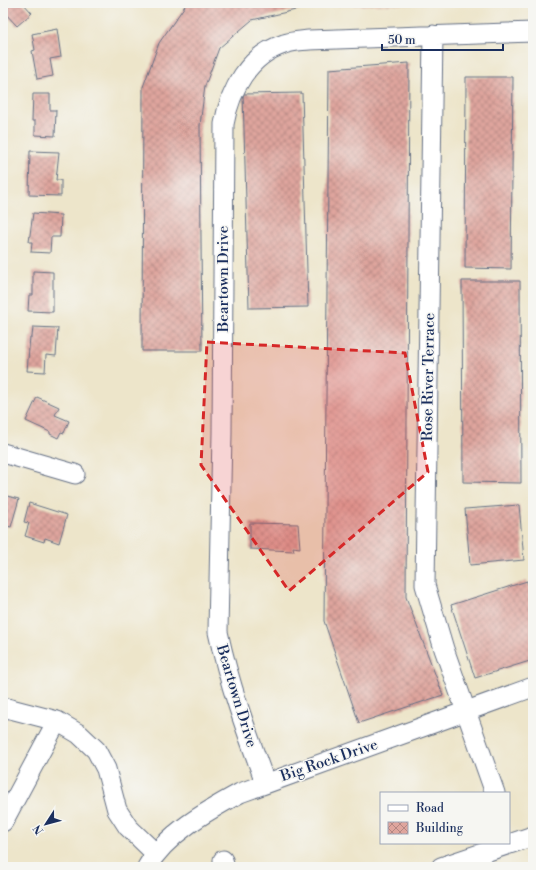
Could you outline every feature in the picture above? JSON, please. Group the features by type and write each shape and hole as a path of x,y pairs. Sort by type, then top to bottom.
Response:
{"street":[{"name":"Beartown Drive","path":"264,782 224,661 218,632 222,433 224,124 227,105 246,70 266,53 284,44 309,40 533,32"},
{"name":"Rose River Terrace","path":"433,35 425,585 444,649 495,792"},
{"path":"3,453 75,474"},
{"name":"Big Rock Drive","path":"151,860 205,812 264,782 533,687"},
{"path":"3,707 57,721 79,734 96,750 106,769 117,810 151,860"},
{"path":"3,822 57,721"},
{"path":"511,838 533,836"},
{"path":"441,867 497,844"}],"highlighted area":[{"path":"207,342 405,353 428,472 289,591 201,465"}],"building":[{"path":"3,3 23,3 32,13 17,26 3,11"},
{"path":"187,3 431,4 313,6 252,20 219,48 205,86 200,125 202,351 142,351 143,87 159,43"},
{"path":"57,29 61,57 50,59 53,76 37,79 32,51 35,50 32,34"},
{"path":"409,63 406,597 443,695 359,723 324,621 329,69"},
{"path":"466,77 513,77 511,269 465,268"},
{"path":"302,93 308,307 249,308 243,94"},
{"path":"33,94 50,94 50,110 56,110 55,136 35,135 35,121 32,121"},
{"path":"30,151 59,152 56,180 61,180 61,196 29,195"},
{"path":"33,213 61,215 60,237 51,237 50,253 31,252 32,242 29,242"},
{"path":"33,271 53,272 53,312 28,311 29,295 33,295"},
{"path":"462,281 520,281 521,483 463,482"},
{"path":"33,327 58,328 56,356 46,355 45,372 27,371 30,337 32,337"},
{"path":"37,397 59,407 55,415 69,421 64,433 61,432 58,438 50,434 50,432 26,421"},
{"path":"3,495 19,499 11,527 3,525"},
{"path":"29,503 67,515 59,543 45,538 44,542 25,536 29,523 24,522"},
{"path":"519,505 524,560 470,565 465,509"},
{"path":"250,523 298,524 300,548 293,547 294,551 250,549"},
{"path":"527,581 533,600 533,660 475,678 451,605"}]}
